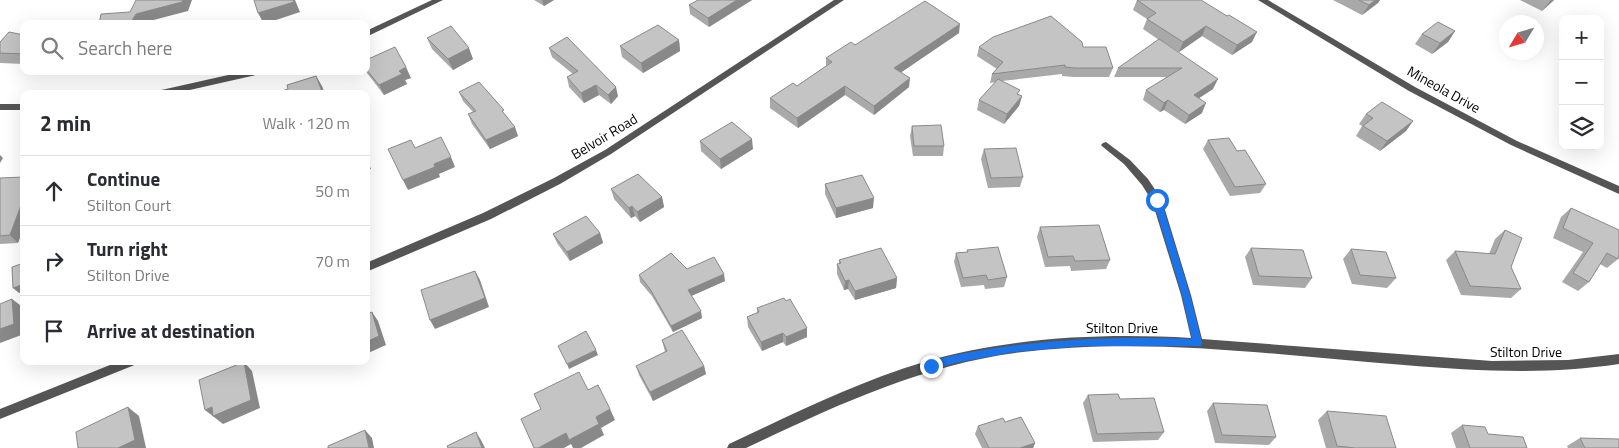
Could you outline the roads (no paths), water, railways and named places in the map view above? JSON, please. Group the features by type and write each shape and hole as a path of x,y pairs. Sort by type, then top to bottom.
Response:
{"street":[{"path":"370,32 440,0"},
{"name":"Belvoir Road","path":"370,266 487,216 574,172 741,67 840,0"},
{"name":"Mineola Drive","path":"1262,0 1412,88 1505,138 1551,161 1619,190"},
{"path":"176,90 242,75"},
{"path":"0,106 20,107"},
{"path":"1106,145 1127,162 1145,182 1157,200 1186,295 1198,343"},
{"name":"Stilton Drive","path":"733,448 897,376 955,359 1014,348 1083,342 1198,343 1459,365 1526,368 1588,365 1619,359"},
{"path":"0,414 123,365"}]}
